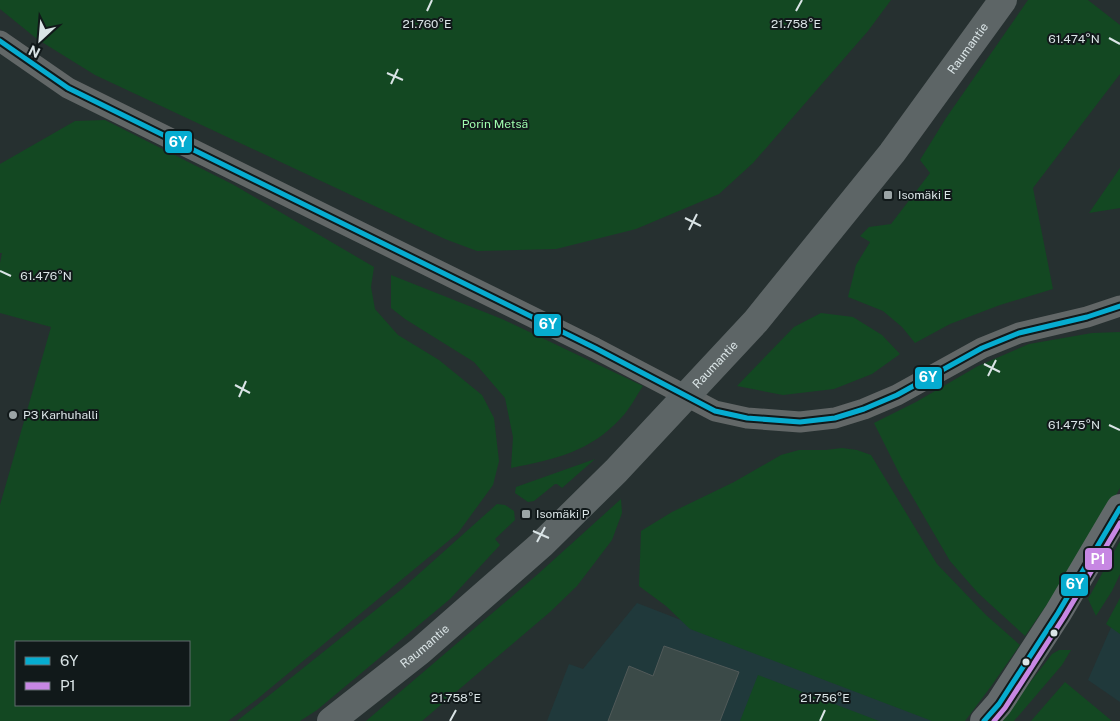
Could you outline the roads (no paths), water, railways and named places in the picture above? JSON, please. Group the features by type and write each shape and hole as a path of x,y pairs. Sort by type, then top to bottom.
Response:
{"highway":[{"name":"Raumantie","path":"331,721 435,638 542,544 616,471 756,321 892,154 1003,0"}],"main road":[{"path":"984,721 999,704 1058,613 1120,508"}],"street":[{"path":"0,41 68,88 595,348 715,410 747,418 800,422 835,418 864,409 896,395 982,348 1019,333 1120,306"},
{"path":"1087,316 1120,323"}],"place":[{"name":"Isomäki E","path":"888,195"},
{"name":"P3 Karhuhalli","path":"13,415"},
{"name":"Isomäki P","path":"526,514"}],"park label":[{"name":"Porin Metsä","path":"495,124"}]}
